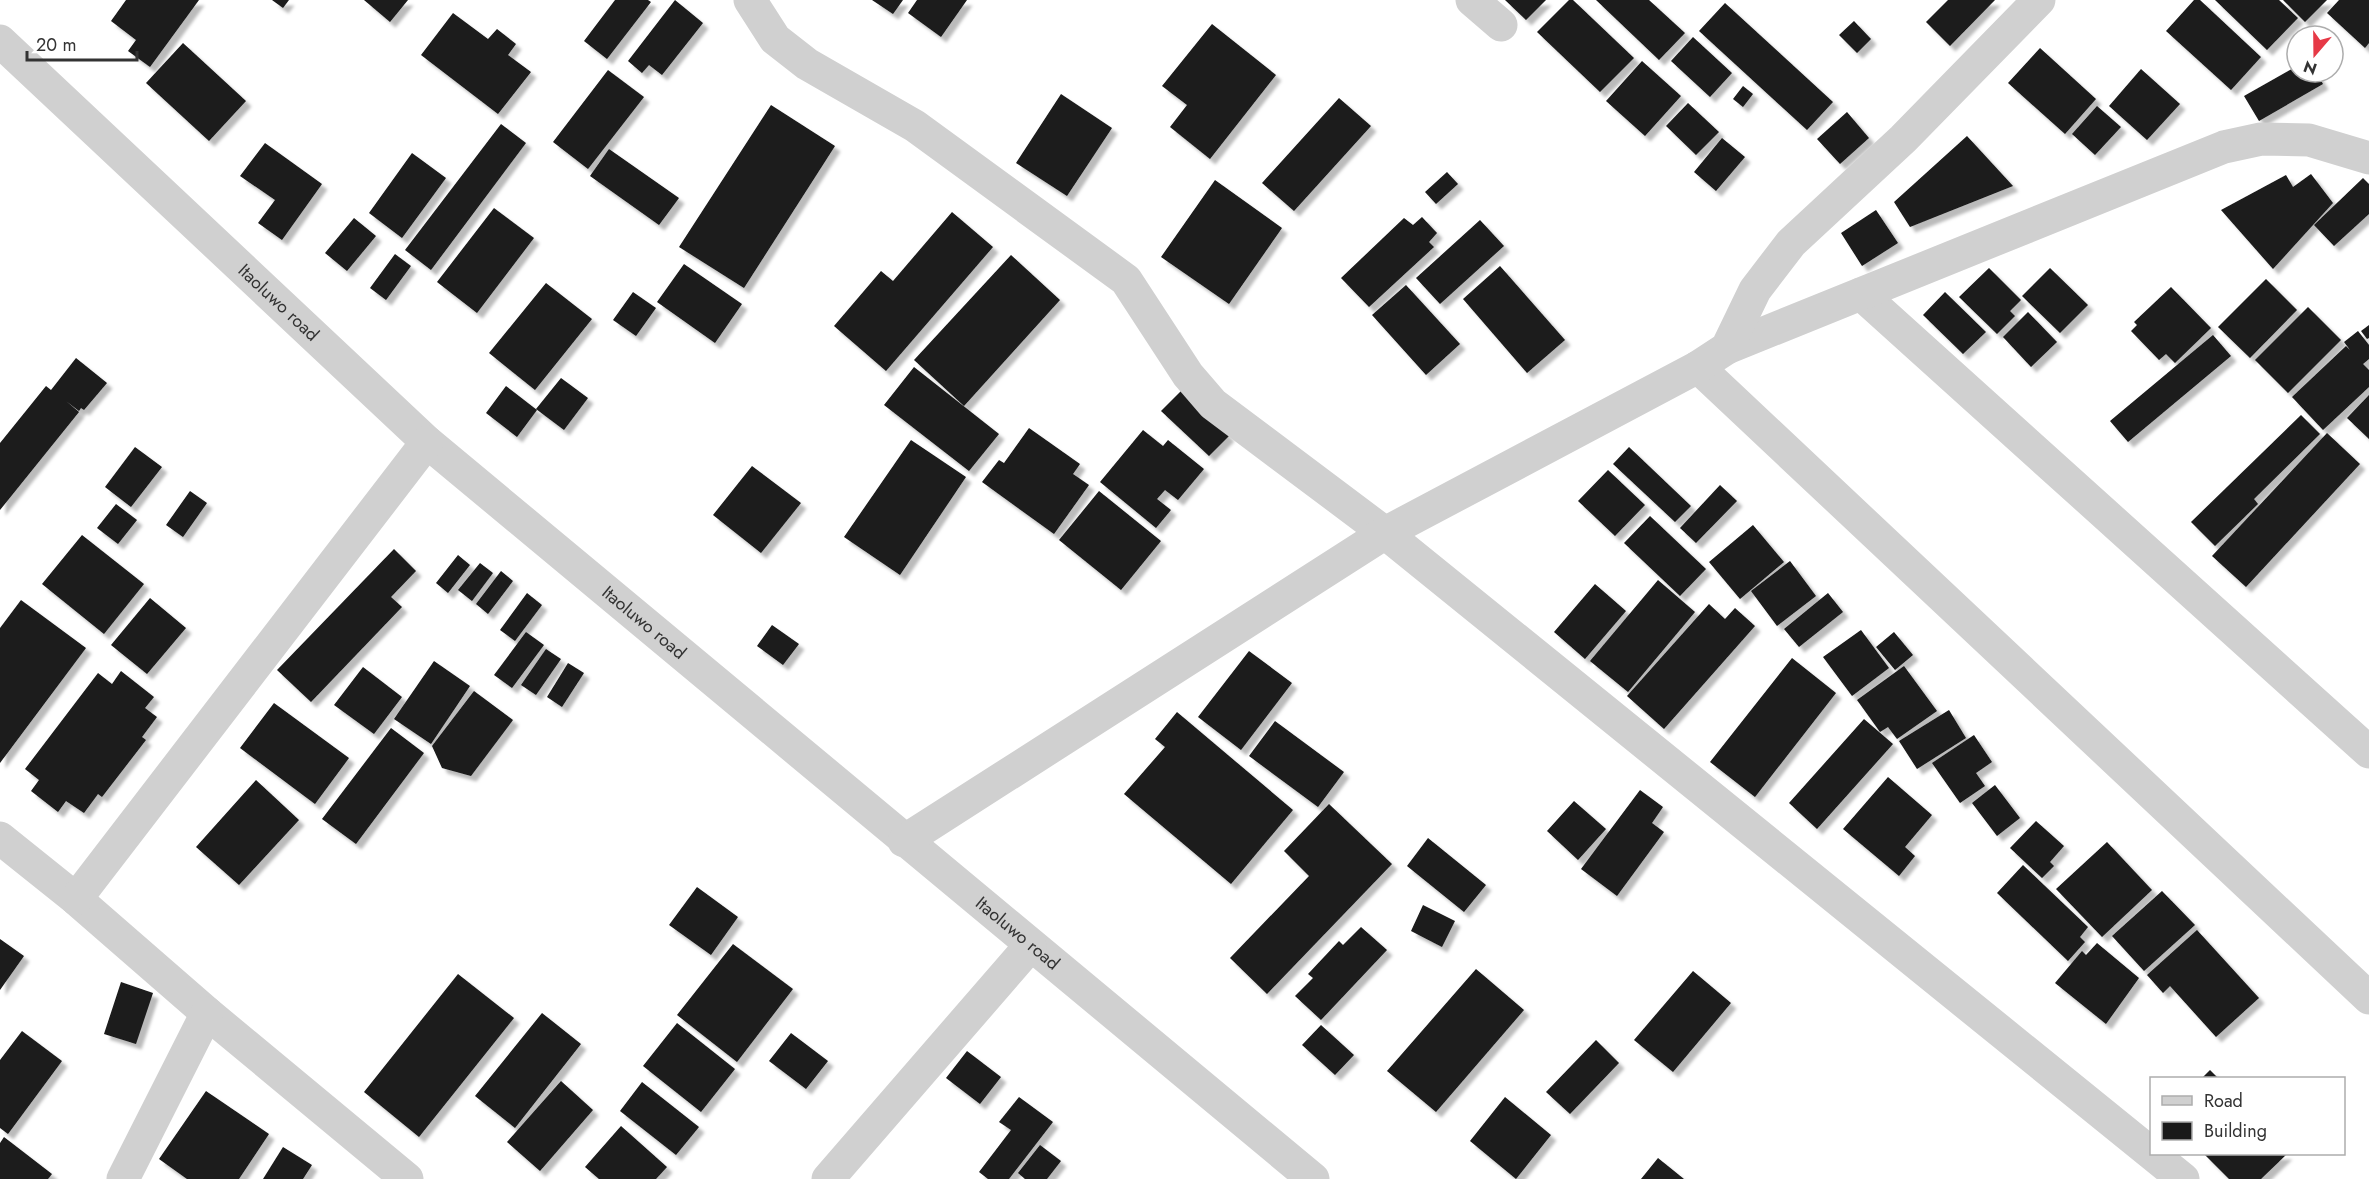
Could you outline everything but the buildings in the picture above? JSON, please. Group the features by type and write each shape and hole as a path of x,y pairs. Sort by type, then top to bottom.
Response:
{"street":[{"path":"750,0 775,39 807,64 915,126 1126,280 1188,375 1213,404 1385,533 2150,1153"},
{"path":"1472,0 1501,25"},
{"path":"1727,348 1755,290 1791,243 1903,139 2039,0"},
{"name":"Itaoluwo road","path":"0,41 426,442 1313,1179"},
{"path":"904,841 1385,533 1698,367 1727,348 2224,147 2261,139 2308,140 2369,158"},
{"path":"1861,294 2369,752"},
{"path":"1698,367 2369,998"},
{"path":"76,899 426,442"},
{"path":"0,838 76,899 207,1013 408,1179"},
{"path":"828,1179 1030,946"},
{"path":"123,1179 207,1013"},
{"path":"2152,1155 2182,1179"}]}
